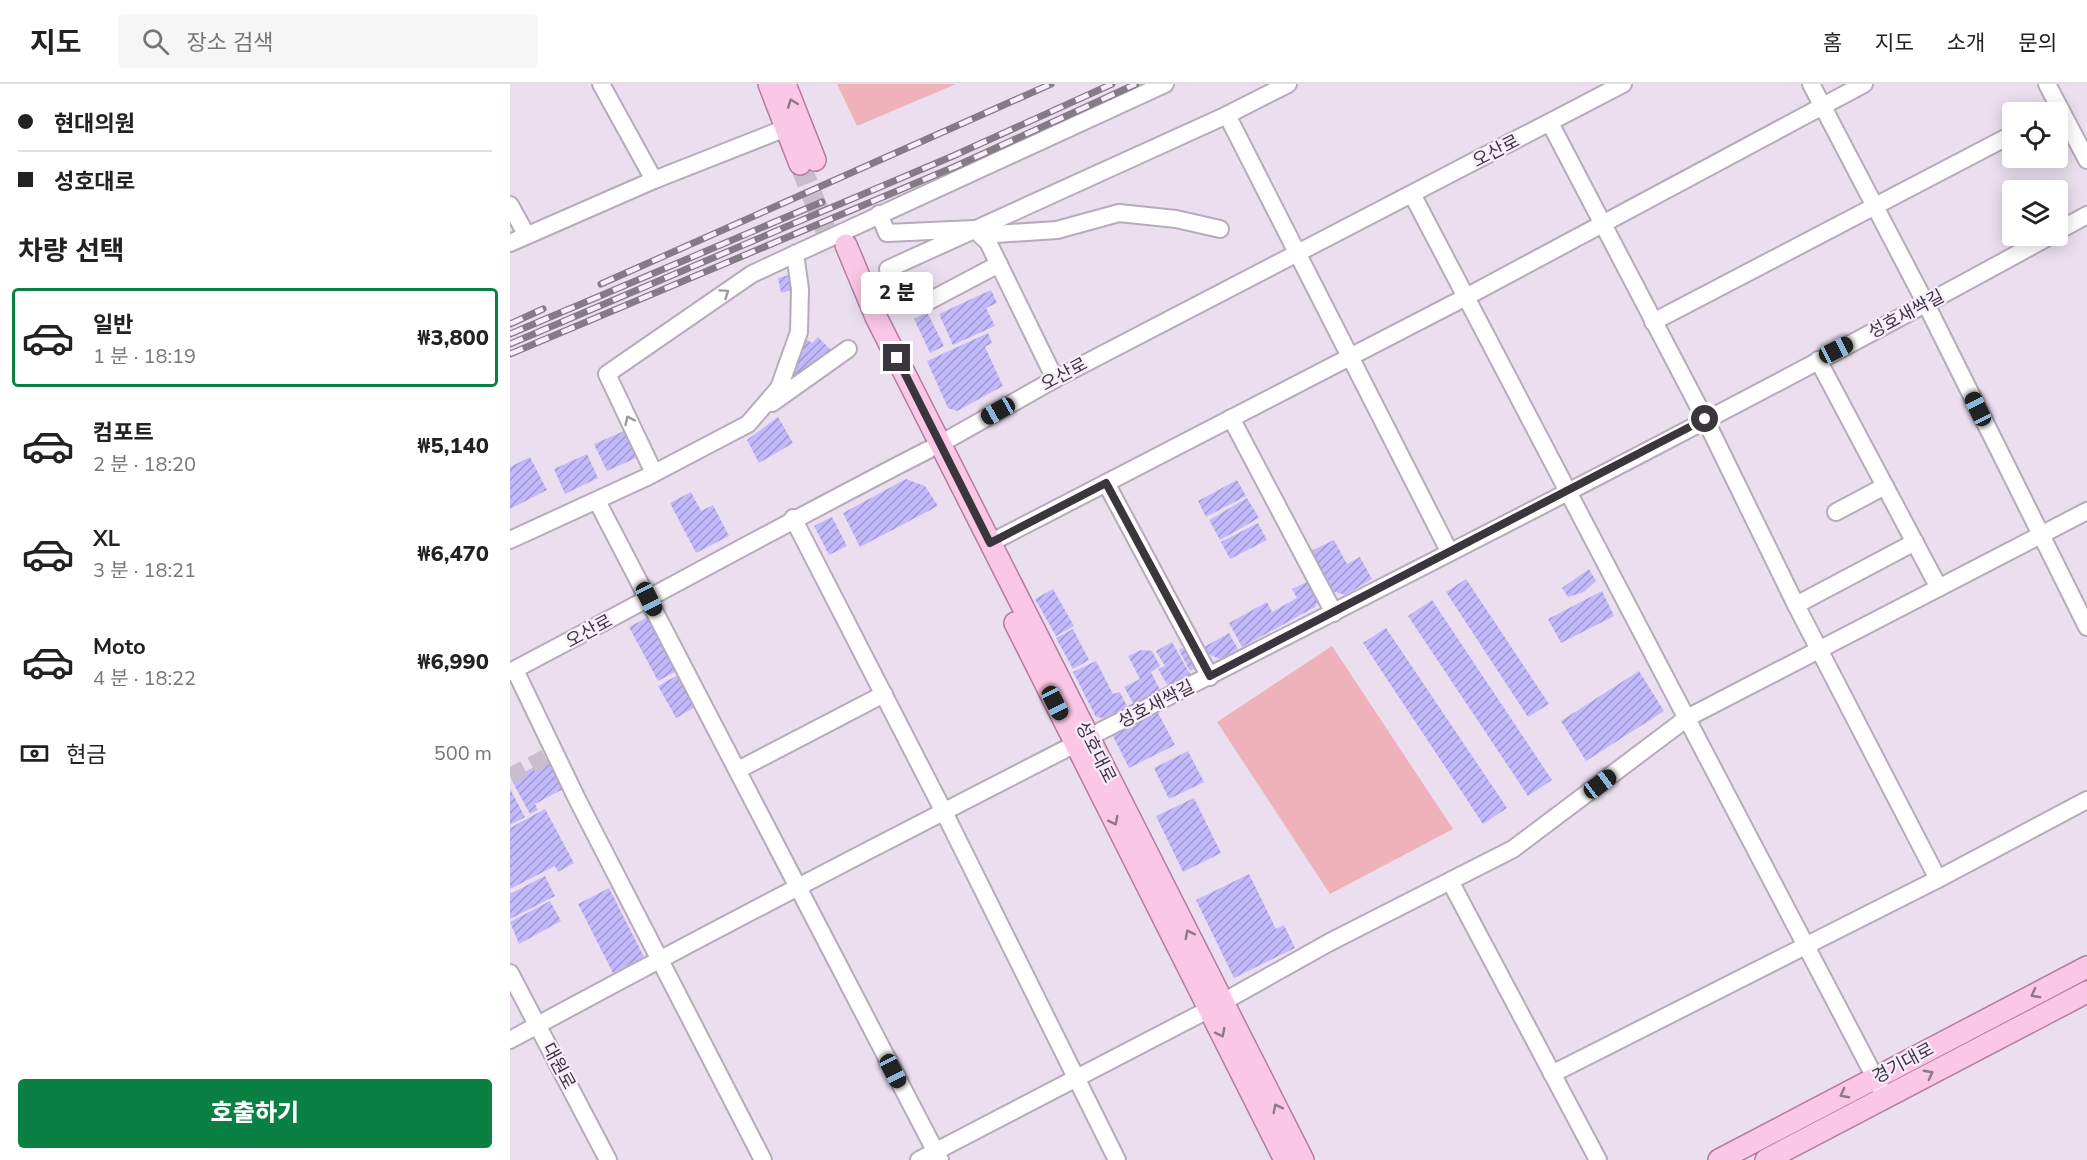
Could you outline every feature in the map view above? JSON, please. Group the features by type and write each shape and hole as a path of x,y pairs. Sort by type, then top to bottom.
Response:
{"main road":[{"path":"769,84 786,128 807,162 785,84"},
{"name":"성호대로","path":"840,248 876,317 934,447 1216,1006 1285,1160"},
{"name":"성호대로","path":"934,447 990,543 1083,742"},
{"name":"경기대로","path":"1719,1160 2087,967"},
{"name":"경기대로","path":"1766,1160 2087,992"},
{"name":"성호대로","path":"1216,1006 1304,1160"}],"street":[{"path":"601,84 654,180"},
{"path":"654,473 607,374 752,274 1165,84"},
{"path":"888,269 1227,115 1288,84"},
{"name":"오산로","path":"512,671 649,599 793,518 934,447 1056,379 1623,84"},
{"path":"1811,84 1926,304 2087,627"},
{"path":"990,543 1466,297 1864,84"},
{"path":"2047,84 2054,102"},
{"path":"1227,115 1449,551"},
{"path":"1550,123 1705,419 1796,605 1938,879"},
{"path":"510,243 526,234 654,180 786,128"},
{"path":"2068,129 2087,160"},
{"path":"1653,322 2002,140"},
{"path":"1412,194 1885,1097"},
{"path":"510,205 526,234"},
{"path":"879,214 887,233 974,229 995,234 1057,230 1119,213 1176,219 1220,229"},
{"path":"2068,225 2087,215"},
{"path":"974,229 988,242 1056,379"},
{"name":"성호새싹길","path":"510,1040 944,812 1568,491 1926,304 2032,246"},
{"path":"762,411 779,388 799,332 801,289 795,254"},
{"path":"929,301 999,264"},
{"path":"510,540 597,501 748,424 762,411 848,349"},
{"path":"1818,360 1939,588"},
{"path":"1231,418 1334,613"},
{"path":"1106,483 1210,676"},
{"path":"1836,512 1885,486"},
{"path":"597,501 937,1156"},
{"path":"919,1160 937,1156 1330,942 1513,849 1687,718 2087,511"},
{"path":"793,518 944,812 1117,1160"},
{"path":"1796,605 1915,542"},
{"path":"512,671 763,1160"},
{"path":"738,770 884,694"},
{"path":"1552,1074 1938,879 2087,800"},
{"path":"1450,881 1598,1160"},
{"name":"대원로","path":"510,973 608,1160"}],"shaded area":[{"path":"837,84 956,84 857,126"},
{"path":"1332,646 1453,829 1330,894 1217,722"}],"building":[{"path":"789,275 792,290 781,293 778,278"},
{"path":"991,290 997,303 986,308 995,326 953,345 939,314"},
{"path":"927,312 944,346 930,353 914,319"},
{"path":"988,333 992,343 985,347 1003,386 957,411 948,408 927,361"},
{"path":"818,337 834,353 790,383 787,380 806,339 812,343"},
{"path":"778,417 793,443 759,463 747,440"},
{"path":"624,431 636,458 607,471 594,444"},
{"path":"587,454 598,478 565,494 554,469"},
{"path":"530,457 547,490 510,509 510,467"},
{"path":"906,479 925,486 938,506 860,547 843,513"},
{"path":"1237,480 1246,496 1206,517 1198,501"},
{"path":"691,492 701,511 713,505 729,536 696,553 670,503"},
{"path":"1247,498 1259,518 1220,540 1209,520"},
{"path":"832,517 847,546 829,555 814,526"},
{"path":"1258,523 1267,540 1230,559 1221,542"},
{"path":"1334,540 1347,564 1360,557 1372,579 1345,595 1332,591 1311,551"},
{"path":"1589,569 1596,581 1584,592 1568,597 1562,588"},
{"path":"1466,579 1549,704 1528,717 1446,592"},
{"path":"1311,580 1320,598 1315,607 1242,647 1229,623 1267,602 1272,612 1297,598 1292,589"},
{"path":"1053,589 1074,626 1056,636 1035,599"},
{"path":"1602,591 1614,616 1561,643 1548,619"},
{"path":"1432,600 1552,780 1528,796 1408,616"},
{"path":"650,616 679,670 658,681 629,627"},
{"path":"1386,628 1507,808 1483,824 1363,643"},
{"path":"1073,629 1089,660 1073,669 1056,638"},
{"path":"1229,633 1238,649 1220,659 1210,655 1204,647"},
{"path":"1172,642 1190,674 1168,686 1158,669 1165,666 1156,651"},
{"path":"1188,645 1197,661 1195,668 1190,671 1179,650"},
{"path":"1141,650 1152,651 1160,666 1151,672 1160,690 1133,703 1124,687 1140,679 1128,656"},
{"path":"1096,661 1113,694 1120,692 1127,706 1104,718 1096,717 1073,672"},
{"path":"1639,671 1664,711 1586,761 1561,721"},
{"path":"680,674 697,706 676,718 658,686"},
{"path":"1157,711 1175,745 1129,768 1112,734"},
{"path":"1188,751 1204,782 1169,799 1154,768"},
{"path":"550,759 565,788 535,804 538,810 530,814 511,779"},
{"path":"510,789 525,817 510,825"},
{"path":"1194,798 1221,853 1183,872 1156,816"},
{"path":"545,809 574,863 558,872 555,866 510,889 510,828"},
{"path":"1249,874 1276,929 1284,925 1295,948 1234,978 1196,900"},
{"path":"545,876 555,896 510,919 510,894"},
{"path":"609,888 644,957 613,973 578,904"},
{"path":"550,901 561,921 519,944 510,922"}],"tunnel":[{"path":"800,164 834,251"},
{"path":"510,776 555,752"}],"railway":[{"path":"601,284 1051,84"},
{"path":"510,344 953,156 1112,84"},
{"path":"510,354 954,167 1136,84"},
{"path":"510,334 822,202"},
{"path":"510,324 543,309"}],"route":[{"path":"897,358 990,543 1106,483 1210,676 1705,419"}]}
